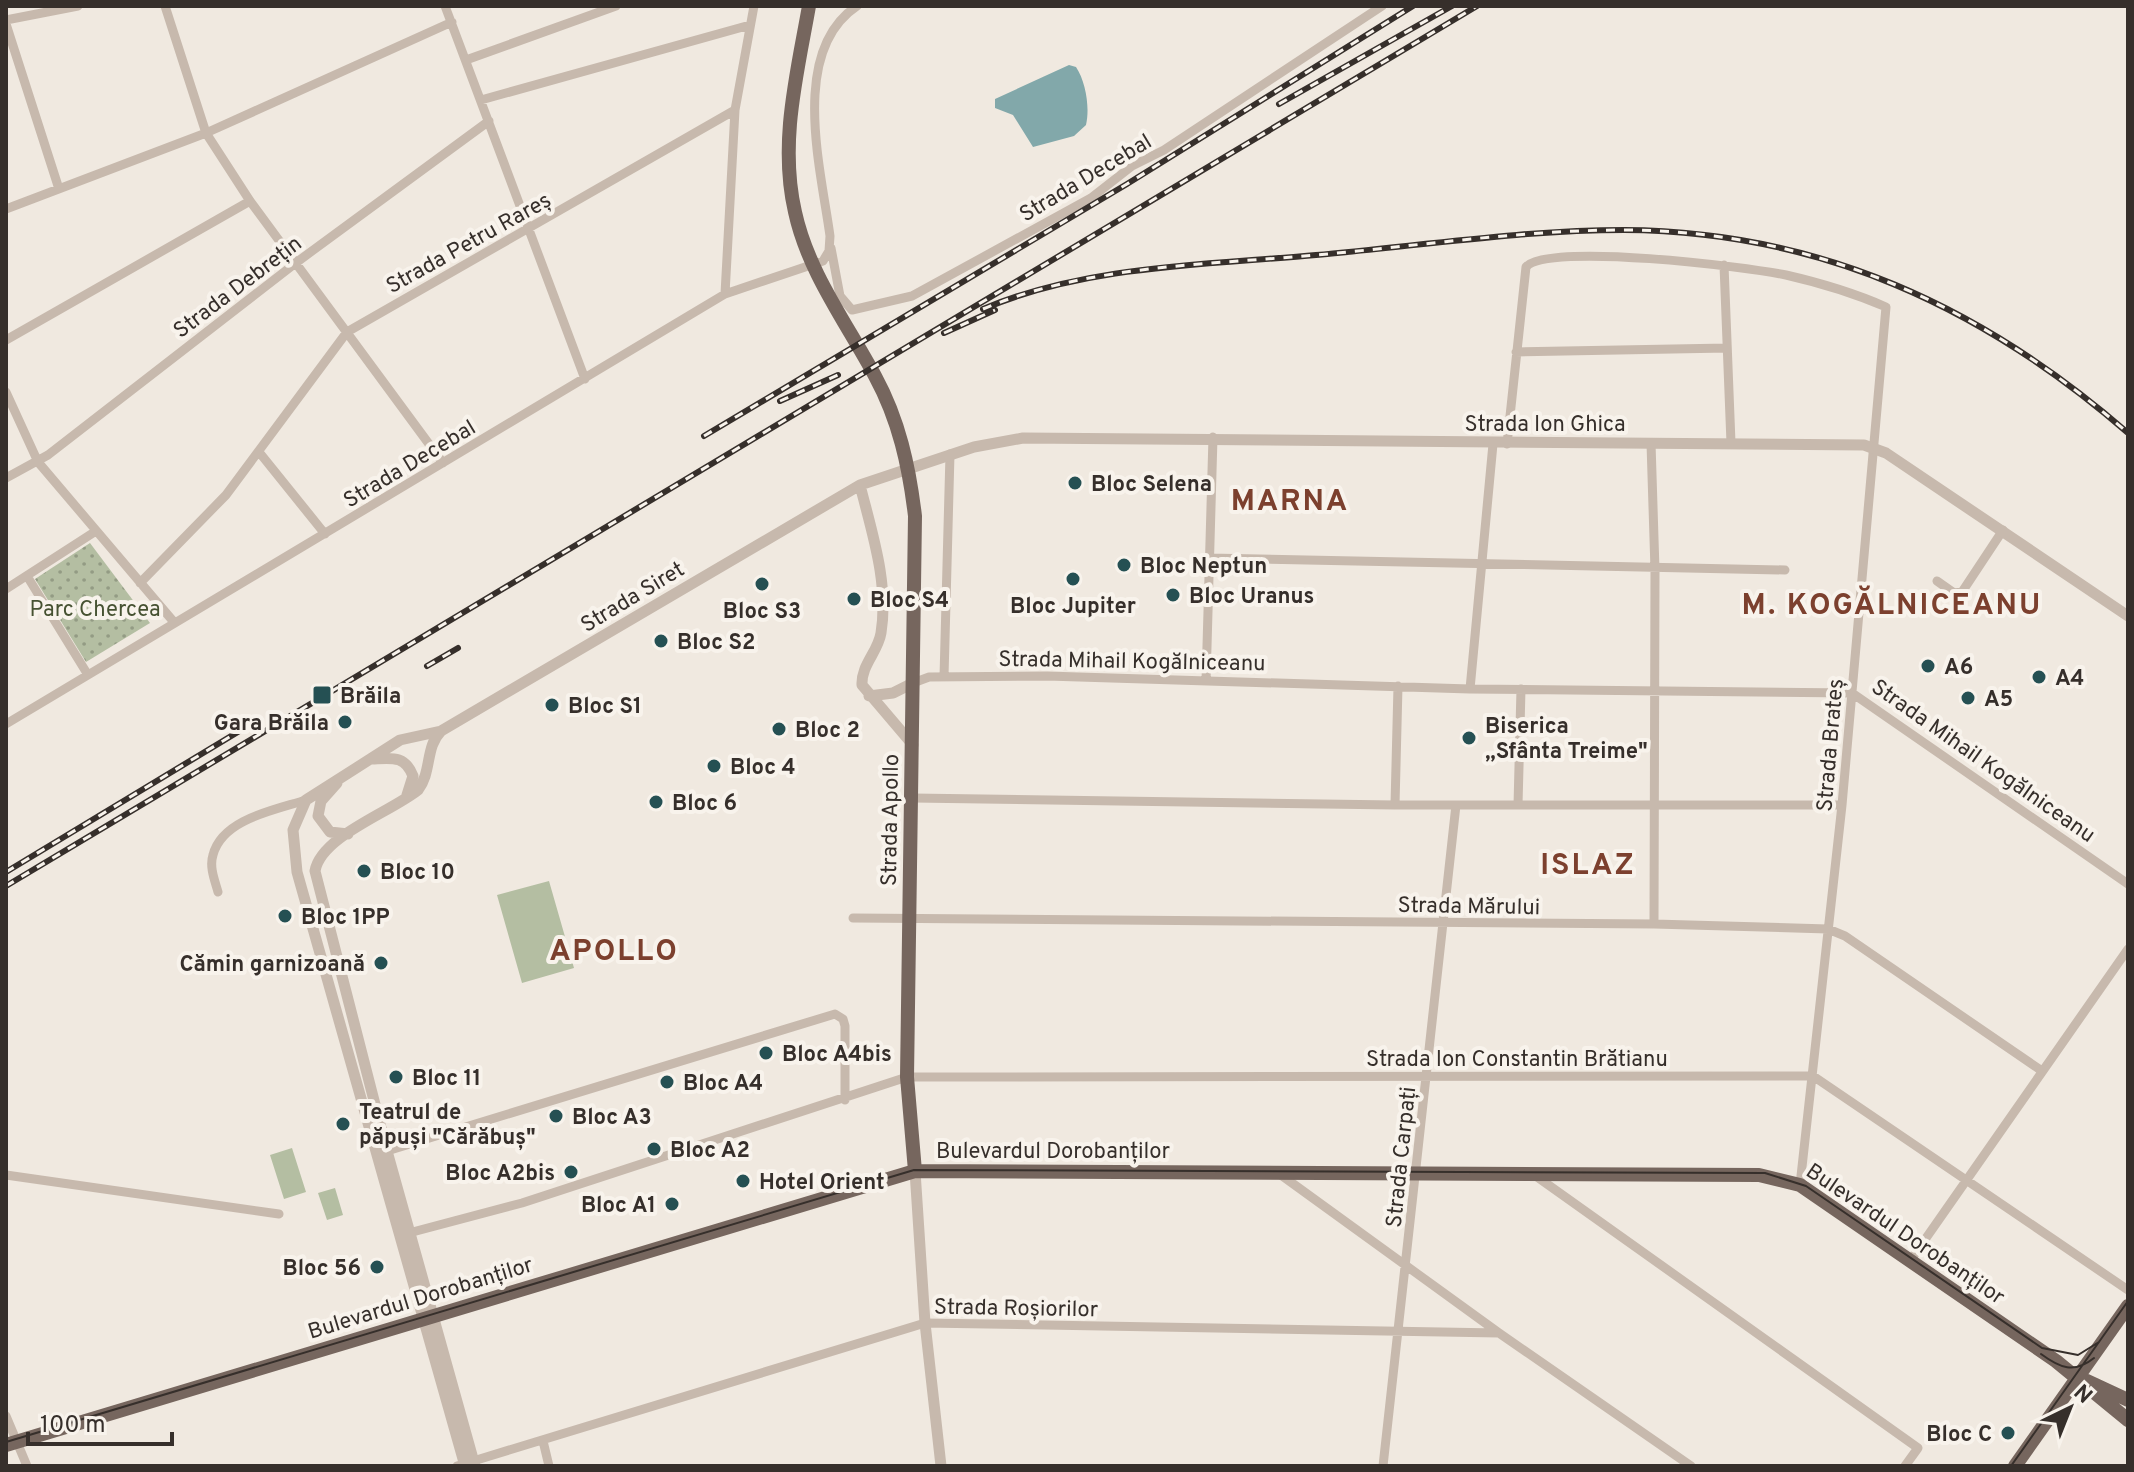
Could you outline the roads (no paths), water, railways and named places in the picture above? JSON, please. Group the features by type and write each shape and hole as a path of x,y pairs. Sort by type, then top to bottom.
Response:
{"main road":[{"name":"Strada Apollo","path":"809,6 789,121 792,200 813,265 876,377 900,433 915,516 907,1077 915,1171"},
{"name":"Bulevardul Dorobanților","path":"12,1444 915,1171 1759,1175 1800,1185 2078,1377 2128,1420"},
{"path":"2015,1466 2128,1306"},
{"name":"Bulevardul Dorobanților","path":"2078,1377 2128,1400"}],"street":[{"path":"59,189 6,22 78,6"},
{"path":"165,6 206,133 250,201 443,463"},
{"path":"445,6 585,379"},
{"path":"466,60 616,6"},
{"path":"725,294 735,110 754,6"},
{"name":"Strada Decebal","path":"857,6 829,34 817,75 816,132 830,245 840,296 852,310 912,296 1091,198 1132,166 1164,150 1375,8"},
{"path":"6,209 206,133 452,22"},
{"path":"481,100 750,25"},
{"name":"Strada Petru Rareș","path":"140,583 218,504 347,332 735,110"},
{"name":"Strada Debrețin","path":"6,478 38,462 297,262 489,121"},
{"path":"6,340 250,201"},
{"name":"Strada Decebal","path":"6,724 173,621 325,534 725,294 815,267 827,257 830,245"},
{"path":"1507,444 1526,267 1533,260 1591,256 1724,265 1731,443"},
{"name":"Strada Brateș","path":"1724,265 1811,281 1886,307 1876,449 1842,805 1800,1185"},
{"path":"1516,352 1727,348"},
{"path":"6,392 38,462 173,621"},
{"path":"1206,681 1213,437"},
{"name":"Strada Ion Ghica","path":"915,465 1023,438 1213,437 1493,444 1847,444 1876,449 2003,530 2128,616"},
{"path":"1651,443 1655,570 1652,690 1654,924"},
{"path":"1470,689 1493,444"},
{"path":"259,452 325,534"},
{"path":"944,677 950,454"},
{"name":"Strada Siret","path":"306,800 408,737 441,731 860,485 915,465"},
{"path":"860,485 879,564 882,593 880,639 862,675 864,690 913,745"},
{"path":"1937,581 1954,593 1962,592 2003,530"},
{"path":"6,589 96,531"},
{"path":"1209,558 1655,570 1785,570"},
{"path":"27,576 88,675"},
{"name":"Strada Mihail Kogălniceanu","path":"869,696 893,693 925,678 944,677 1470,689 1852,693 2128,884"},
{"path":"1395,805 1398,686"},
{"path":"1518,805 1521,689"},
{"path":"406,1234 315,879 316,862 322,853 422,786 432,745 441,731"},
{"path":"369,759 395,758 408,765 413,782 405,799"},
{"name":"Strada Siret","path":"345,774 321,801 318,816 330,832 349,834"},
{"path":"913,798 1395,805 1842,805"},
{"path":"306,800 295,820 293,844 297,872 406,1234 467,1465"},
{"path":"218,892 212,860 222,839 249,819 306,800"},
{"name":"Strada Carpați","path":"1383,1466 1456,805"},
{"name":"Strada Mărului","path":"853,918 1654,924 1828,929 1845,936 2042,1071"},
{"path":"1910,1261 2128,949"},
{"path":"387,1151 835,1014 843,1019 845,1026 845,1100"},
{"path":"1813,1076 2128,1290"},
{"name":"Strada Ion Constantin Brătianu","path":"406,1234 522,1203 845,1100 907,1077 1813,1076"},
{"name":"Strada Apollo","path":"915,1171 925,1323 941,1466"},
{"path":"1279,1173 1406,1267 1691,1466"},
{"path":"1533,1174 1918,1448 1905,1466"},
{"path":"6,1175 279,1214"},
{"name":"Strada Roșiorilor","path":"467,1465 925,1323 1499,1333"},
{"path":"6,1416 12,1444 27,1466"},
{"path":"543,1441 549,1466"}],"water":[{"path":"1069,65 1076,67 1085,87 1086,125 1074,136 1033,147 1013,115 995,108 995,99"}],"tram line":[{"path":"6,1442 914,1170 1765,1173 1806,1186 2042,1348 2078,1355 2099,1342"},
{"path":"2011,1466 2128,1301"},
{"path":"2041,1354 2067,1367 2080,1366 2094,1358"}],"railway":[{"path":"704,436 1127,184 1413,6"},
{"path":"1279,104 1452,6"},
{"path":"6,886 1477,6"},
{"path":"983,309 1063,283 1147,269 1547,233 1624,230 1696,234 1765,244 1831,261 1895,285 1956,314 2016,348 2073,388 2128,433"},
{"path":"944,333 995,310"},
{"path":"780,401 838,375"},
{"path":"427,666 458,648"},
{"path":"6,872 256,721"}],"place":[{"name":"Bloc Selena","path":"1075,483"},
{"name":"Bloc Neptun","path":"1124,565"},
{"name":"Bloc Jupiter","path":"1073,579"},
{"name":"Bloc S3","path":"762,584"},
{"name":"Bloc Uranus","path":"1173,595"},
{"name":"Bloc S4","path":"854,599"},
{"name":"Bloc S2","path":"661,641"},
{"name":"A6","path":"1928,666"},
{"name":"A4","path":"2039,677"},
{"name":"Brăila","path":"322,695"},
{"name":"A5","path":"1968,698"},
{"name":"Bloc S1","path":"552,705"},
{"name":"Gara Brăila","path":"345,722"},
{"name":"Bloc 2","path":"779,729"},
{"name":"Biserica „Sfânta Treime\"","path":"1469,738"},
{"name":"Bloc 4","path":"714,766"},
{"name":"Bloc 6","path":"656,802"},
{"name":"Bloc 10","path":"364,871"},
{"name":"Bloc 1PP","path":"285,916"},
{"name":"Cămin garnizoană","path":"381,963"},
{"name":"Bloc A4bis","path":"766,1053"},
{"name":"Bloc 11","path":"396,1077"},
{"name":"Bloc A4","path":"667,1082"},
{"name":"Bloc A3","path":"556,1116"},
{"name":"Teatrul de păpuși \"Cărăbuș\"","path":"343,1124"},
{"name":"Bloc A2","path":"654,1149"},
{"name":"Bloc A2bis","path":"571,1172"},
{"name":"Hotel Orient","path":"743,1181"},
{"name":"Bloc A1","path":"672,1204"},
{"name":"Bloc 56","path":"377,1267"},
{"name":"Bloc C","path":"2008,1433"}],"district":[{"name":"MARNA","path":"1290,500"},
{"name":"M. KOGĂLNICEANU","path":"1892,604"},
{"name":"ISLAZ","path":"1588,864"},
{"name":"APOLLO","path":"614,950"}],"park label":[{"name":"Parc Chercea","path":"95,608"}]}
